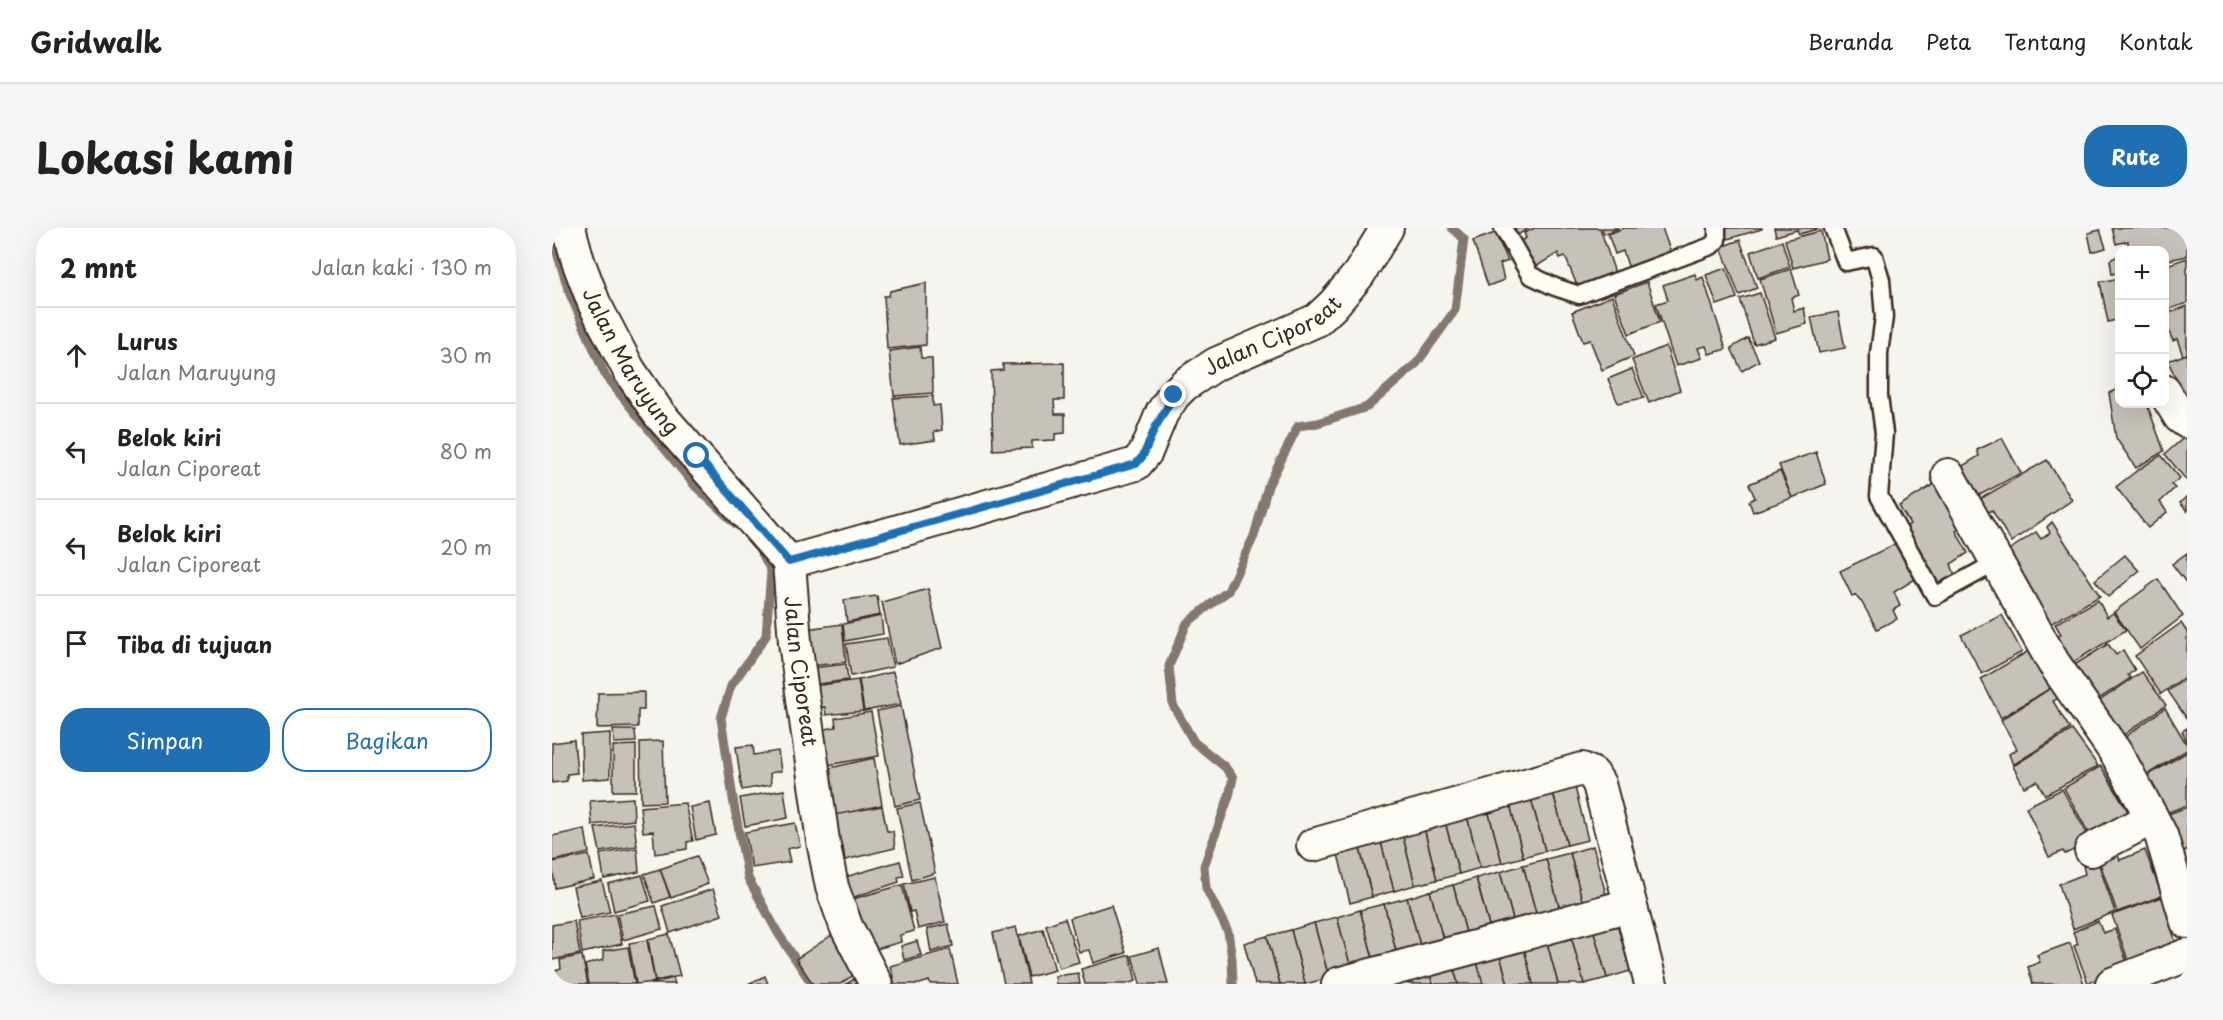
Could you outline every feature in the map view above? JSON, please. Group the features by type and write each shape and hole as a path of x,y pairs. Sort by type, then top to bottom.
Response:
{"street":[{"name":"Jalan Maruyung","path":"569,228 578,261 594,303 629,370 659,414 789,562"},
{"name":"Jalan Ciporeat","path":"876,984 846,926 832,887 798,664 789,562 1136,464 1146,452 1162,413 1174,395 1216,364 1317,320 1333,306 1359,274 1387,228"},
{"path":"2169,400 2180,417 2187,422"},
{"path":"1948,475 2053,662 2118,756 2152,818 2161,835 2187,922"},
{"path":"1313,845 1581,769 1593,774 1599,784 1651,984"},
{"path":"2091,850 2152,818"},
{"path":"1338,984 1630,905"},
{"path":"2112,984 2187,955"}],"lane":[{"path":"1503,228 1530,275 1579,295 1711,246 1717,240 1717,228"},
{"path":"1833,228 1846,262 1874,256 1881,280 1884,317 1879,353 1879,396 1884,433 1880,496 1935,596 1997,562"}],"building":[{"path":"1507,228 1529,228 1513,238"},
{"path":"1535,228 1600,228 1615,273 1578,288 1565,256 1560,258 1558,253 1532,269 1518,242 1526,238 1524,233"},
{"path":"1602,228 1619,228 1604,234"},
{"path":"1624,228 1662,228 1671,253 1629,269 1623,251 1615,254 1608,234"},
{"path":"1720,228 1762,228 1762,229 1724,240"},
{"path":"1774,228 1821,228 1799,234 1797,230 1776,236"},
{"path":"2112,228 2182,228 2187,242 2187,256 2169,260 2169,246 2128,246 2128,241 2116,244"},
{"path":"2100,230 2106,248 2092,252 2088,233"},
{"path":"1821,231 1827,259 1793,268 1785,240"},
{"path":"1495,233 1508,261 1500,264 1504,280 1488,286 1473,241"},
{"path":"1740,240 1757,288 1739,295 1721,247"},
{"path":"1782,241 1790,267 1758,278 1750,252"},
{"path":"2115,258 2115,273 2112,274 2110,260"},
{"path":"2187,258 2187,303 2169,309 2169,300 2169,264"},
{"path":"1726,268 1737,298 1717,305 1706,275"},
{"path":"1791,269 1799,295 1791,298 1794,311 1804,308 1807,324 1776,333 1760,279"},
{"path":"1695,274 1697,280 1703,277 1726,349 1709,354 1706,346 1698,348 1702,358 1676,366 1656,304 1668,300 1663,285"},
{"path":"2115,279 2115,320 2108,322 2100,282"},
{"path":"1647,282 1660,322 1629,334 1614,294"},
{"path":"926,283 926,345 887,349 884,296 889,296 890,291"},
{"path":"1760,293 1775,338 1754,344 1740,299"},
{"path":"1612,296 1634,356 1602,370 1590,340 1583,342 1572,312"},
{"path":"2187,306 2187,354 2183,356 2177,339 2173,341 2169,332 2169,313"},
{"path":"1838,312 1845,348 1819,353 1811,317"},
{"path":"1748,338 1759,361 1742,371 1731,348"},
{"path":"1666,346 1680,390 1649,403 1632,360"},
{"path":"920,347 921,358 932,358 933,393 894,396 889,351"},
{"path":"2187,354 2187,403 2169,363 2169,361"},
{"path":"1064,363 1064,400 1054,400 1055,414 1065,414 1065,433 1055,434 1055,440 1032,441 1032,448 993,450 991,371 1003,370 1003,364"},
{"path":"1632,369 1644,398 1618,403 1608,379"},
{"path":"2115,390 2115,408 2148,408 2164,451 2136,468 2116,438 2109,393"},
{"path":"933,396 933,406 940,405 942,430 934,432 935,440 900,445 893,398"},
{"path":"2187,435 2187,481 2165,454"},
{"path":"2002,438 2021,473 1976,497 1961,467 1979,456 1977,450"},
{"path":"1816,452 1826,484 1792,498 1779,465"},
{"path":"2161,455 2180,478 2171,485 2175,488 2160,502 2167,512 2148,528 2116,487"},
{"path":"2047,460 2072,500 2011,542 1992,510 1987,513 1980,499"},
{"path":"1780,471 1792,498 1753,512 1749,501 1755,498 1749,484"},
{"path":"1939,481 1964,526 1956,531 1968,553 1951,564 1956,578 1940,586 1906,527 1910,524 1899,506"},
{"path":"2187,496 2187,511 2180,503"},
{"path":"2052,522 2100,596 2050,624 2009,550 2036,532 2041,539 2050,533 2047,527"},
{"path":"1899,542 1917,578 1894,592 1900,606 1893,610 1897,619 1877,629 1861,601 1855,595 1852,596 1840,571"},
{"path":"2187,553 2187,579 2185,581 2172,564"},
{"path":"2125,555 2139,571 2108,597 2095,580"},
{"path":"2158,579 2183,616 2140,649 2114,612"},
{"path":"928,589 942,648 895,664 882,602"},
{"path":"877,596 880,615 847,622 844,600"},
{"path":"2098,600 2107,617 2113,613 2126,630 2067,666 2053,639 2061,634 2055,624"},
{"path":"2002,615 2022,652 1982,674 1961,635"},
{"path":"881,616 883,634 845,641 843,624"},
{"path":"2181,623 2187,632 2187,675 2161,694 2135,656"},
{"path":"842,624 846,662 811,666 811,635 807,635 806,629"},
{"path":"887,638 893,667 851,676 846,644"},
{"path":"2108,644 2116,655 2123,650 2135,670 2128,675 2131,678 2096,701 2071,667"},
{"path":"2032,649 2054,686 2001,718 1981,679"},
{"path":"846,664 848,680 811,685 812,668"},
{"path":"893,672 901,704 864,711 859,680"},
{"path":"2142,672 2166,705 2115,741 2098,702"},
{"path":"2187,678 2187,719 2168,691"},
{"path":"858,680 863,711 826,715 825,707 808,708 806,687"},
{"path":"2054,686 2061,697 2053,701 2070,729 2013,765 2009,754 2017,749 2001,720"},
{"path":"644,692 644,710 638,710 638,727 597,728 598,693"},
{"path":"901,706 920,800 895,806 877,711"},
{"path":"2165,708 2187,745 2187,750 2135,782 2121,740"},
{"path":"871,712 879,756 822,766 820,730 836,727 835,718"},
{"path":"2187,728 2187,742 2182,731"},
{"path":"613,730 635,730 636,742 614,743"},
{"path":"2072,730 2098,766 2045,795 2037,781 2024,787 2013,766"},
{"path":"610,733 610,778 582,780 581,735"},
{"path":"574,740 577,773 567,774 567,781 552,783 552,743"},
{"path":"663,741 665,802 641,803 640,742"},
{"path":"636,745 636,791 613,791 613,746"},
{"path":"753,745 754,755 778,751 781,771 770,773 771,785 742,790 736,747"},
{"path":"2187,752 2187,805 2156,817 2137,782"},
{"path":"874,758 882,805 833,816 821,770"},
{"path":"2101,766 2129,813 2093,841 2064,788"},
{"path":"1575,787 1588,840 1567,845 1553,793"},
{"path":"2062,789 2089,837 2078,848 2065,854 2063,851 2049,857 2026,807"},
{"path":"784,790 788,818 745,826 740,798"},
{"path":"1553,793 1567,845 1545,851 1531,799"},
{"path":"633,798 634,820 592,825 590,801"},
{"path":"1531,799 1545,851 1523,857 1510,804"},
{"path":"685,803 693,841 687,842 687,849 655,854 653,831 643,832 640,807"},
{"path":"710,803 716,835 696,840 690,807"},
{"path":"920,803 935,873 912,880 897,808"},
{"path":"1510,804 1523,857 1502,863 1488,810"},
{"path":"882,806 887,831 893,831 895,848 845,860 843,847 839,848 834,815"},
{"path":"2187,807 2187,851 2176,855 2163,816"},
{"path":"1488,810 1502,863 1480,868 1467,816"},
{"path":"1467,816 1480,868 1459,874 1445,822"},
{"path":"1445,822 1459,874 1437,880 1424,828"},
{"path":"634,823 637,846 600,852 595,828"},
{"path":"795,823 800,846 787,849 790,862 752,868 745,832"},
{"path":"1424,828 1437,880 1415,885 1402,833"},
{"path":"585,829 589,853 552,861 552,836"},
{"path":"1402,833 1415,885 1394,891 1380,839"},
{"path":"1380,839 1394,891 1372,897 1359,845"},
{"path":"1359,845 1372,897 1350,903 1337,850"},
{"path":"1593,846 1608,902 1584,908 1570,853"},
{"path":"637,848 639,872 604,879 600,854"},
{"path":"2115,849 2120,860 2145,850 2162,896 2117,912 2097,855"},
{"path":"1570,853 1584,908 1561,914 1546,859"},
{"path":"589,855 594,879 555,888 552,862"},
{"path":"697,856 708,884 671,898 660,869"},
{"path":"2096,856 2115,912 2073,929 2059,884 2085,874 2082,862"},
{"path":"1546,859 1561,914 1538,921 1523,865"},
{"path":"900,861 904,876 898,877 899,882 842,901 835,880"},
{"path":"1523,865 1538,921 1515,927 1500,872"},
{"path":"660,869 670,897 654,903 644,874"},
{"path":"1500,872 1515,927 1491,933 1476,878"},
{"path":"642,875 650,901 614,911 608,884"},
{"path":"935,877 945,922 918,929 914,911 910,912 904,884"},
{"path":"1476,878 1491,933 1468,940 1453,885"},
{"path":"602,881 610,912 580,918 573,887"},
{"path":"902,885 914,931 900,935 901,942 869,951 842,902"},
{"path":"1453,885 1468,940 1445,947 1430,891"},
{"path":"713,889 722,915 670,933 662,906"},
{"path":"1430,891 1445,947 1422,953 1407,898"},
{"path":"2162,897 2177,947 2133,974 2112,915"},
{"path":"1407,898 1422,953 1398,959 1384,904"},
{"path":"1384,904 1398,959 1375,966 1360,910"},
{"path":"1111,905 1126,953 1093,963 1089,950 1079,952 1070,918"},
{"path":"656,906 662,929 623,940 617,914"},
{"path":"1360,910 1375,966 1352,972 1337,917"},
{"path":"615,914 622,944 582,953 577,921"},
{"path":"1337,917 1352,972 1329,978 1314,923"},
{"path":"1065,918 1079,962 1059,968 1046,925"},
{"path":"574,921 580,954 552,960 552,925"},
{"path":"2098,921 2103,933 2115,929 2128,965 2088,983 2074,946 2078,944 2073,932"},
{"path":"1314,923 1329,978 1305,984 1291,930"},
{"path":"1617,923 1630,971 1607,978 1593,929"},
{"path":"948,924 953,946 931,952 927,929"},
{"path":"1016,927 1029,984 1004,984 993,933"},
{"path":"1043,929 1055,970 1029,977 1019,936"},
{"path":"1593,929 1607,978 1584,984 1571,936"},
{"path":"1291,930 1305,984 1280,984 1267,936"},
{"path":"669,934 680,976 655,981 648,939"},
{"path":"832,935 855,974 840,984 813,984 796,959"},
{"path":"1267,936 1280,984 1255,984 1244,943"},
{"path":"1571,936 1584,984 1558,984 1547,943"},
{"path":"647,940 655,982 636,984 629,943"},
{"path":"917,941 921,955 904,960 901,946"},
{"path":"1547,943 1558,984 1533,984 1524,949"},
{"path":"2070,943 2084,984 2033,984 2028,967 2040,962 2037,955"},
{"path":"628,947 635,984 589,984 585,965 603,960 603,951"},
{"path":"1159,948 1168,984 1140,984 1132,956"},
{"path":"950,949 958,984 930,984 929,981 920,984 895,984 890,966"},
{"path":"1524,949 1533,984 1508,984 1500,956"},
{"path":"582,955 588,984 558,984 555,971 561,969 560,960"},
{"path":"1130,955 1136,981 1126,984 1085,984 1081,969"},
{"path":"1500,956 1508,984 1483,984 1477,962"},
{"path":"1477,962 1483,984 1458,984 1454,969"},
{"path":"1454,969 1458,984 1433,984 1430,976"},
{"path":"1078,973 1080,984 1056,984 1055,976"},
{"path":"765,976 768,984 748,984"},
{"path":"1430,976 1433,984 1408,984 1407,982"},
{"path":"673,978 675,984 650,984"},
{"path":"856,978 860,984 846,984"}],"waterway":[{"path":"1233,984 1228,932 1206,888 1204,866 1229,796 1233,778 1225,767 1194,742 1173,705 1169,666 1187,623 1228,591 1254,536 1268,486 1298,426 1318,423 1367,407 1417,363 1455,310 1464,239 1452,228"},
{"path":"552,236 569,292 606,377 695,486 737,525"},
{"path":"759,547 771,571 766,636 731,686 721,718 748,878 778,933 812,984"}],"route":[{"path":"697,456 789,562 1136,464 1146,452 1162,413 1174,395"}]}
